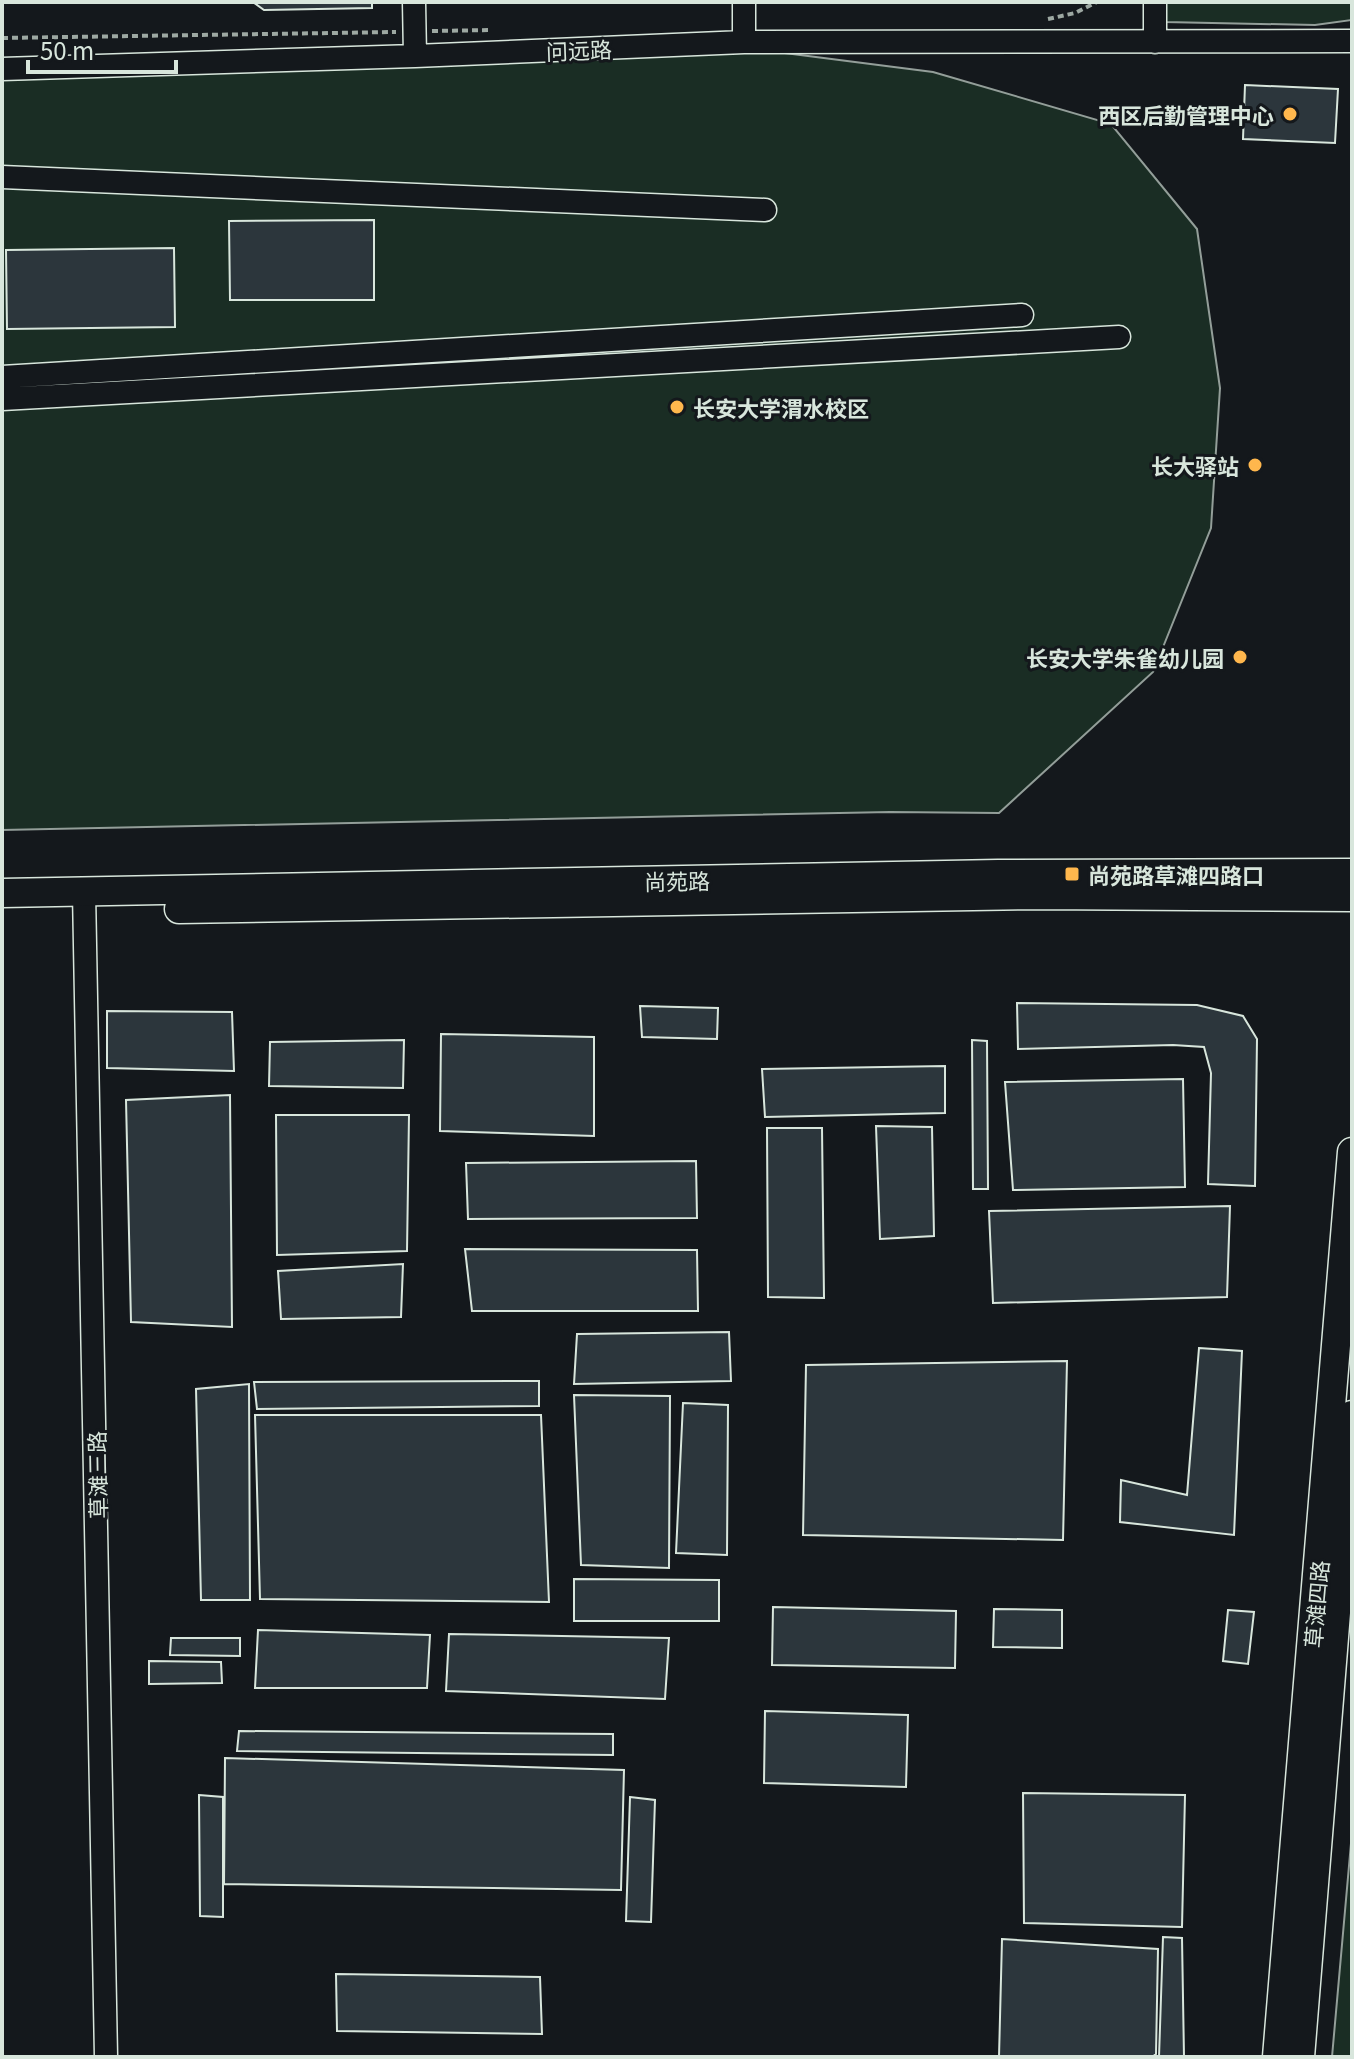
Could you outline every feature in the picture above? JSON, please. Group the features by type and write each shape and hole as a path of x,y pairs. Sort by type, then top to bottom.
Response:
{"main road":[{"name":"尚苑路","path":"2,912 85,902 998,874 1352,873"},
{"name":"尚苑路","path":"2,893 85,902 1038,895 1352,897"},
{"name":"草滩四路","path":"1277,2057 1352,1152"},
{"name":"草滩四路","path":"1300,2057 1352,1415"}],"street":[{"path":"414,2 415,56"},
{"path":"744,2 744,42"},
{"path":"1155,2 1155,42"},
{"name":"问远路","path":"2,69 744,42 1352,41"},
{"path":"2,177 765,210"},
{"path":"2,377 1022,315"},
{"path":"2,399 1119,337"},
{"name":"草滩三路","path":"85,902 106,2057"}],"green space":[{"path":"1165,2 1352,2 1352,20 1315,25 1165,22"},
{"name":"长安大学渭水校区","path":"769,51 933,72 1111,124 1197,229 1220,388 1211,528 1153,672 999,813 890,812 2,830 2,80"},
{"path":"1352,1832 1352,2057 1332,2057"}],"building":[{"path":"253,2 372,2 372,8 264,10"},
{"name":"西区后勤管理中心","path":"1245,85 1338,89 1335,143 1243,139"},
{"path":"374,220 374,300 230,300 229,221"},
{"path":"174,248 175,327 7,329 6,250"},
{"path":"1017,1003 1197,1005 1243,1016 1257,1039 1255,1186 1208,1184 1211,1073 1204,1047 1018,1049"},
{"path":"640,1006 718,1008 717,1039 642,1037"},
{"path":"107,1011 232,1012 234,1071 107,1068"},
{"path":"441,1034 594,1037 594,1136 440,1131"},
{"path":"404,1040 403,1088 269,1086 270,1042"},
{"path":"972,1040 987,1041 988,1189 973,1189"},
{"path":"945,1066 945,1113 765,1117 762,1069"},
{"path":"1183,1079 1185,1187 1013,1190 1005,1082"},
{"path":"230,1095 232,1327 131,1322 126,1100"},
{"path":"276,1115 409,1115 407,1251 277,1255"},
{"path":"876,1126 932,1127 934,1236 880,1239"},
{"path":"767,1128 822,1128 824,1298 768,1297"},
{"path":"696,1161 697,1218 468,1219 466,1163"},
{"path":"1230,1206 1227,1297 993,1303 989,1211"},
{"path":"465,1249 697,1250 698,1311 472,1311"},
{"path":"403,1264 401,1317 281,1319 278,1271"},
{"path":"729,1332 731,1381 574,1384 577,1334"},
{"path":"1199,1348 1242,1351 1234,1535 1120,1522 1121,1480 1187,1495"},
{"path":"1067,1361 1063,1540 803,1535 806,1365"},
{"path":"539,1381 539,1406 257,1409 254,1382"},
{"path":"249,1384 250,1600 201,1600 196,1389"},
{"path":"574,1395 670,1396 669,1568 581,1565"},
{"path":"683,1403 728,1405 727,1555 676,1553"},
{"path":"255,1415 541,1415 549,1602 260,1599"},
{"path":"574,1579 719,1580 719,1621 574,1621"},
{"path":"773,1607 956,1611 955,1668 772,1665"},
{"path":"994,1609 1062,1610 1062,1648 993,1647"},
{"path":"1228,1610 1254,1612 1248,1664 1223,1661"},
{"path":"258,1630 430,1635 427,1688 255,1688"},
{"path":"449,1634 669,1638 665,1699 446,1691"},
{"path":"171,1638 240,1638 240,1656 170,1655"},
{"path":"149,1661 221,1662 222,1683 149,1684"},
{"path":"765,1711 908,1715 906,1787 764,1783"},
{"path":"239,1731 613,1734 613,1755 237,1751"},
{"path":"225,1758 624,1770 621,1890 224,1884"},
{"path":"1023,1793 1185,1795 1182,1927 1024,1923"},
{"path":"199,1795 223,1797 223,1917 200,1916"},
{"path":"630,1797 655,1800 651,1922 626,1921"},
{"path":"1163,1937 1182,1938 1184,2057 1159,2057"},
{"path":"1002,1939 1158,1949 1156,2054 1152,2057 999,2057"},
{"path":"336,1974 540,1977 542,2034 337,2031"}],"place":[{"name":"西区后勤管理中心","path":"1290,114"},
{"name":"长安大学渭水校区","path":"677,407"},
{"name":"长大驿站","path":"1255,465"},
{"name":"长安大学朱雀幼儿园","path":"1240,657"},
{"name":"尚苑路草滩四路口","path":"1072,874"}]}
